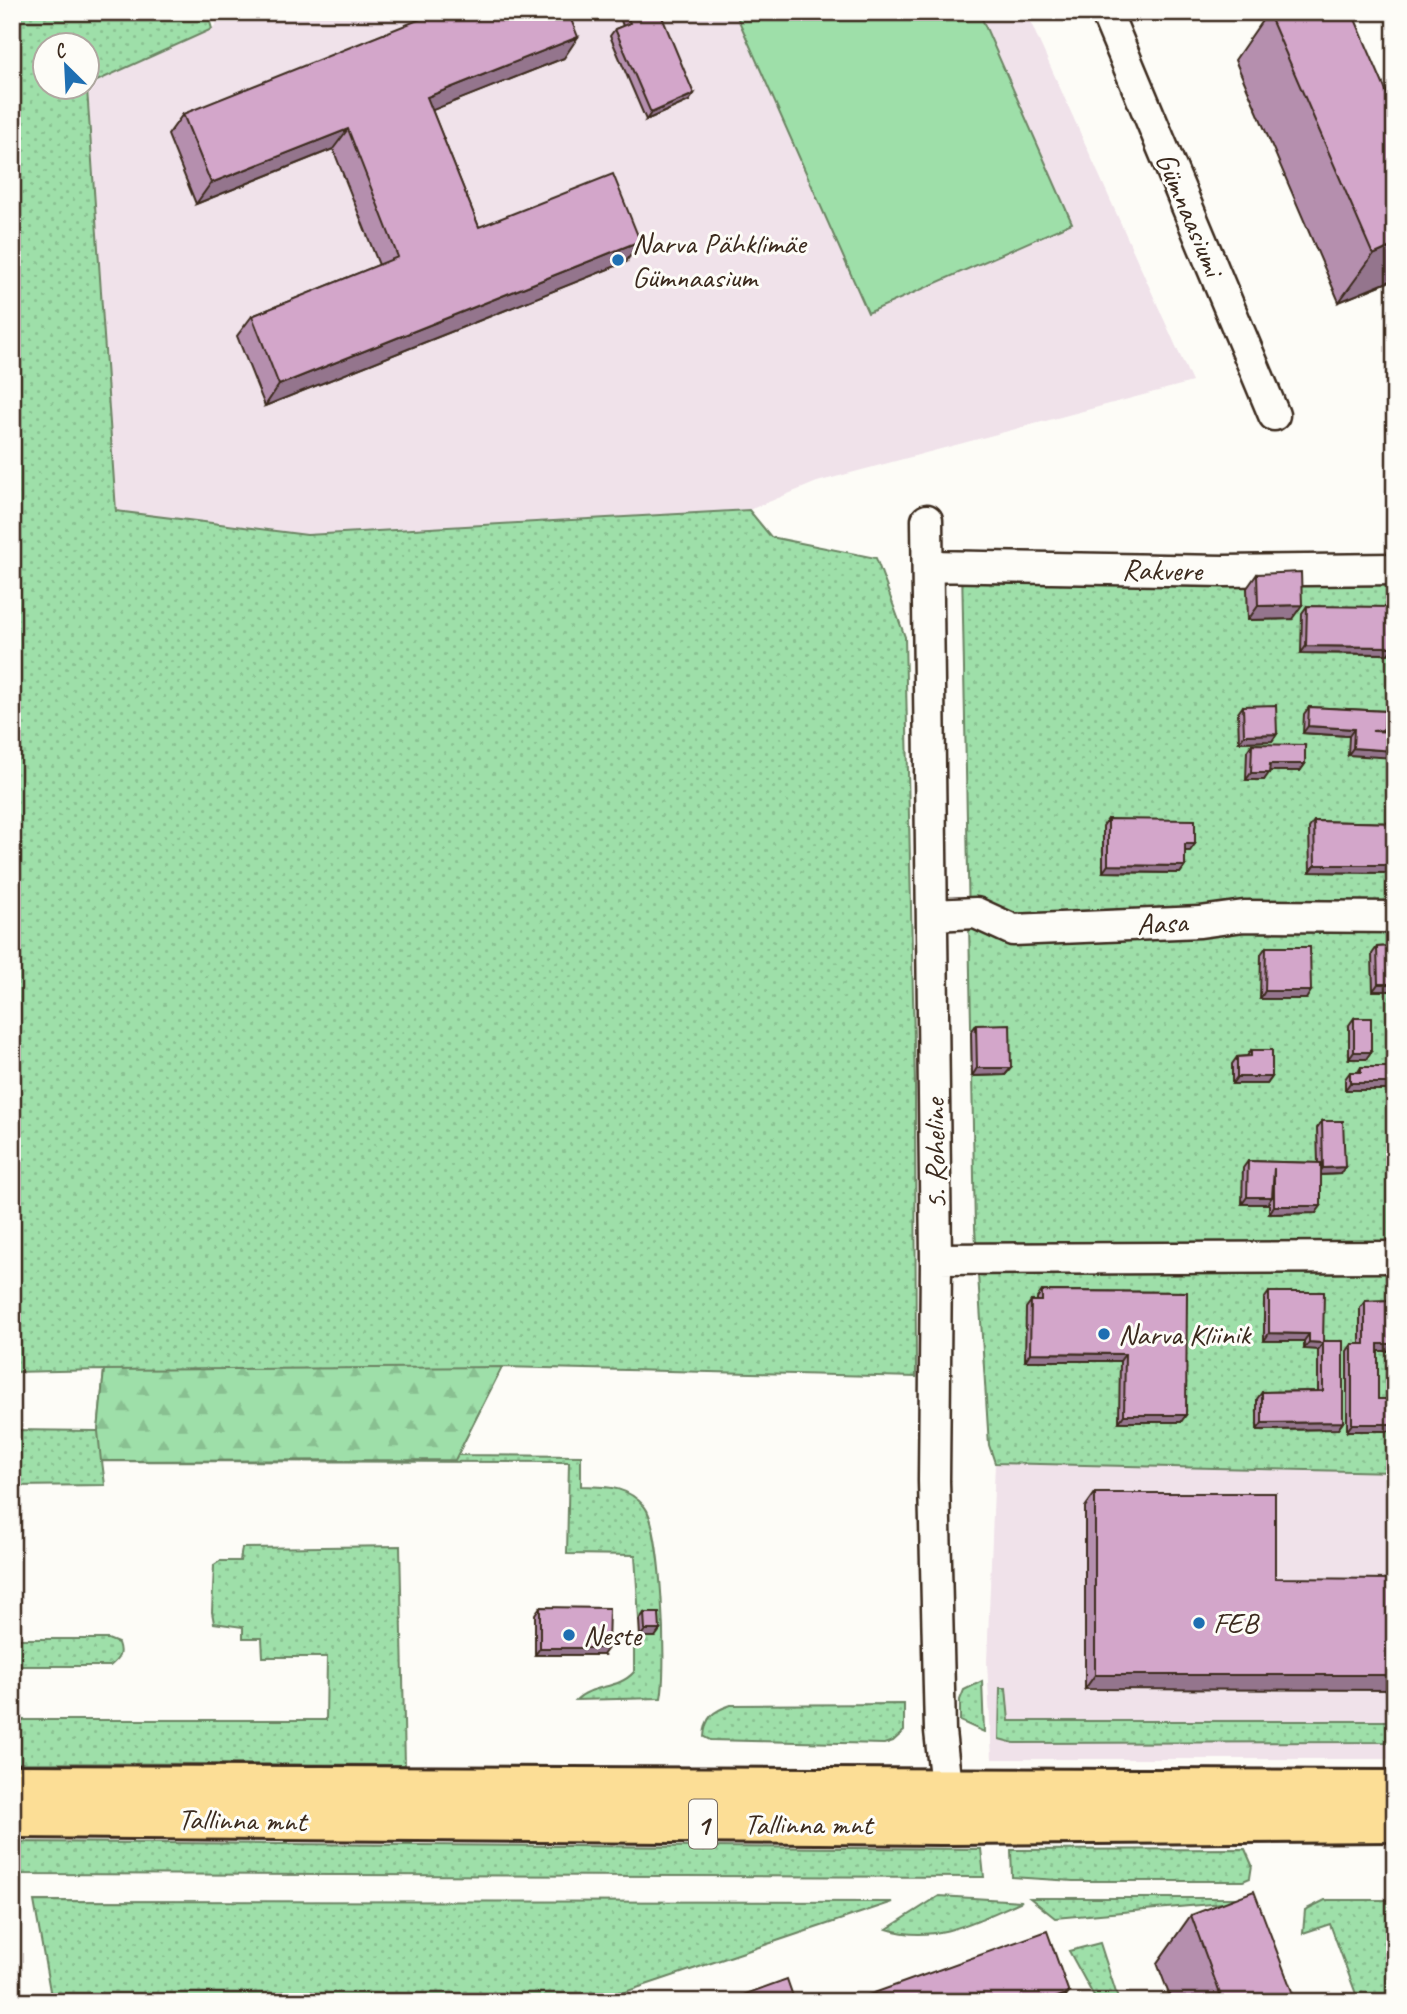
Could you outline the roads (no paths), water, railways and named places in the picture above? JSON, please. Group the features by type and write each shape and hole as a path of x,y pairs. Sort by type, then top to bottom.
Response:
{"highway":[{"name":"Tallinna mnt","path":"12,1785 1395,1790"},
{"name":"Tallinna mnt","path":"12,1818 930,1825 1395,1822"}],"street":[{"name":"Gümnaasiumi","path":"1106,12 1274,415"},
{"name":"5. Roheline","path":"926,520 929,566 936,1259 934,1495 940,1731 946,1787"},
{"name":"Rakvere","path":"929,566 1224,571 1395,569"},
{"name":"Aasa","path":"932,915 976,913 1013,930 1200,922 1244,916 1395,917"},
{"path":"936,1259 1395,1257"}],"place":[{"name":"Narva Pähklimäe Gümnaasium","path":"618,260"},
{"name":"Narva Kliinik","path":"1104,1334"},
{"name":"FEB","path":"1199,1623"},
{"name":"Neste","path":"569,1635"}]}
